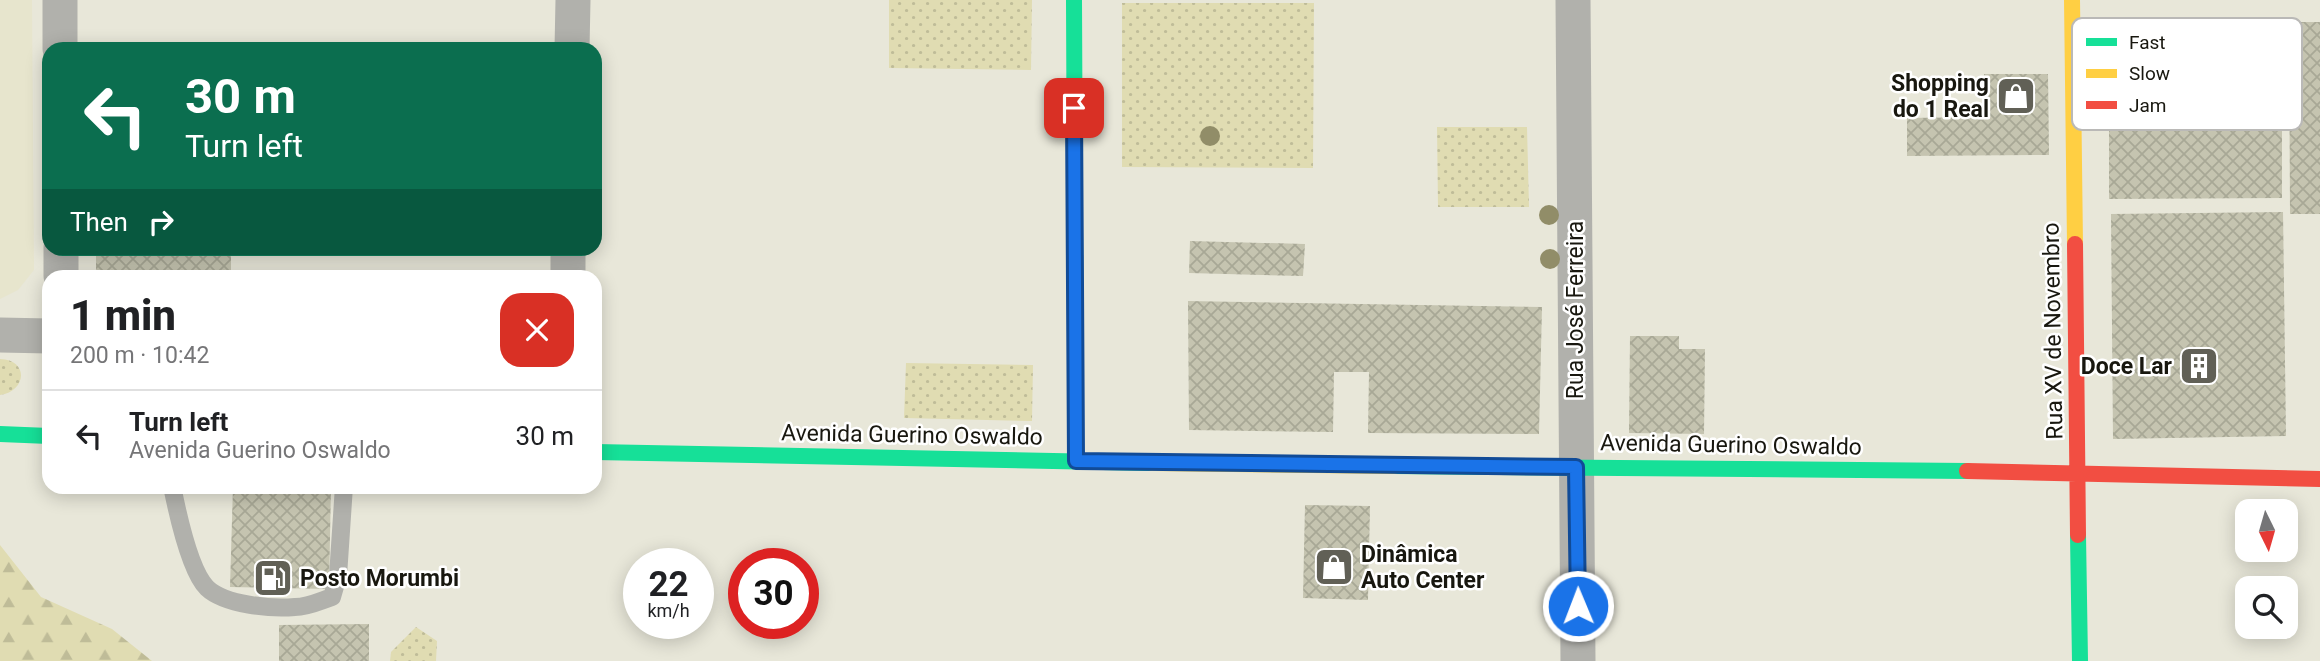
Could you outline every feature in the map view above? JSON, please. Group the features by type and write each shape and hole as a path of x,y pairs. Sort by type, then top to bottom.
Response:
{"street":[{"path":"60,0 61,42"},
{"path":"572,42 573,0"},
{"path":"1074,0 1076,461"},
{"name":"Rua José Ferreira","path":"1573,0 1578,661"},
{"name":"Rua XV de Novembro","path":"2073,0 2073,18"},
{"name":"Rua XV de Novembro","path":"2074,130 2080,661"},
{"path":"0,335 42,336"},
{"path":"0,434 42,436"},
{"name":"Avenida Guerino Oswaldo","path":"602,452 1076,461 2077,472 2320,479"}],"lane":[{"path":"174,494 188,548 207,587 237,602 271,607 297,607 331,597 338,576 343,494"}],"shaded area":[{"path":"0,0 32,0 34,270 18,290 0,299"}],"green space":[{"path":"889,0 1032,0 1031,70 889,68"},
{"path":"1122,3 1314,3 1313,168 1122,167"},
{"path":"1437,127 1527,127 1529,207 1438,207"},
{"path":"0,359 16,365 21,376 15,388 0,395"},
{"path":"906,363 1033,365 1032,421 904,418"},
{"path":"0,545 41,597 112,629 152,661 0,661"},
{"path":"416,627 437,641 436,661 390,661 391,652"}],"building":[{"path":"2302,22 2320,22 2320,214 2290,214 2290,130 2302,130"},
{"name":"Shopping do 1 Real","path":"1984,74 2048,74 2049,155 1907,156 1907,118 1984,117"},
{"path":"2109,130 2282,130 2282,198 2109,199"},
{"name":"Doce Lar","path":"2283,212 2286,436 2113,439 2111,214"},
{"path":"1190,241 1305,244 1303,276 1189,273"},
{"path":"96,256 231,256 231,270 96,270"},
{"path":"1188,301 1542,307 1539,434 1368,433 1369,372 1334,372 1333,432 1189,430"},
{"path":"1630,336 1679,336 1679,349 1705,349 1704,434 1629,433"},
{"path":"233,494 331,494 329,589 230,587"},
{"path":"1305,505 1370,506 1368,600 1303,598"},
{"path":"369,624 369,661 279,661 279,625"}],"traffic: fast":[{"path":"1074,0 1076,461"},
{"path":"0,434 42,436"},
{"path":"602,452 1152,463"},
{"path":"1394,466 1967,471"},
{"path":"2078,535 2080,661"}],"traffic: slow":[{"path":"2072,0 2072,18"},
{"path":"2074,130 2075,244"},
{"path":"1152,463 1394,466"}],"traffic: jam":[{"path":"2075,244 2078,535"},
{"path":"1967,471 2320,479"}],"place":[{"name":"Shopping do 1 Real","path":"2016,96"},
{"name":"Doce Lar","path":"2199,366"},
{"name":"Dinâmica Auto Center","path":"1334,567"},
{"name":"Posto Morumbi","path":"273,578"}],"route":[{"path":"1074,108 1076,461 1576,467 1578,606"}]}
